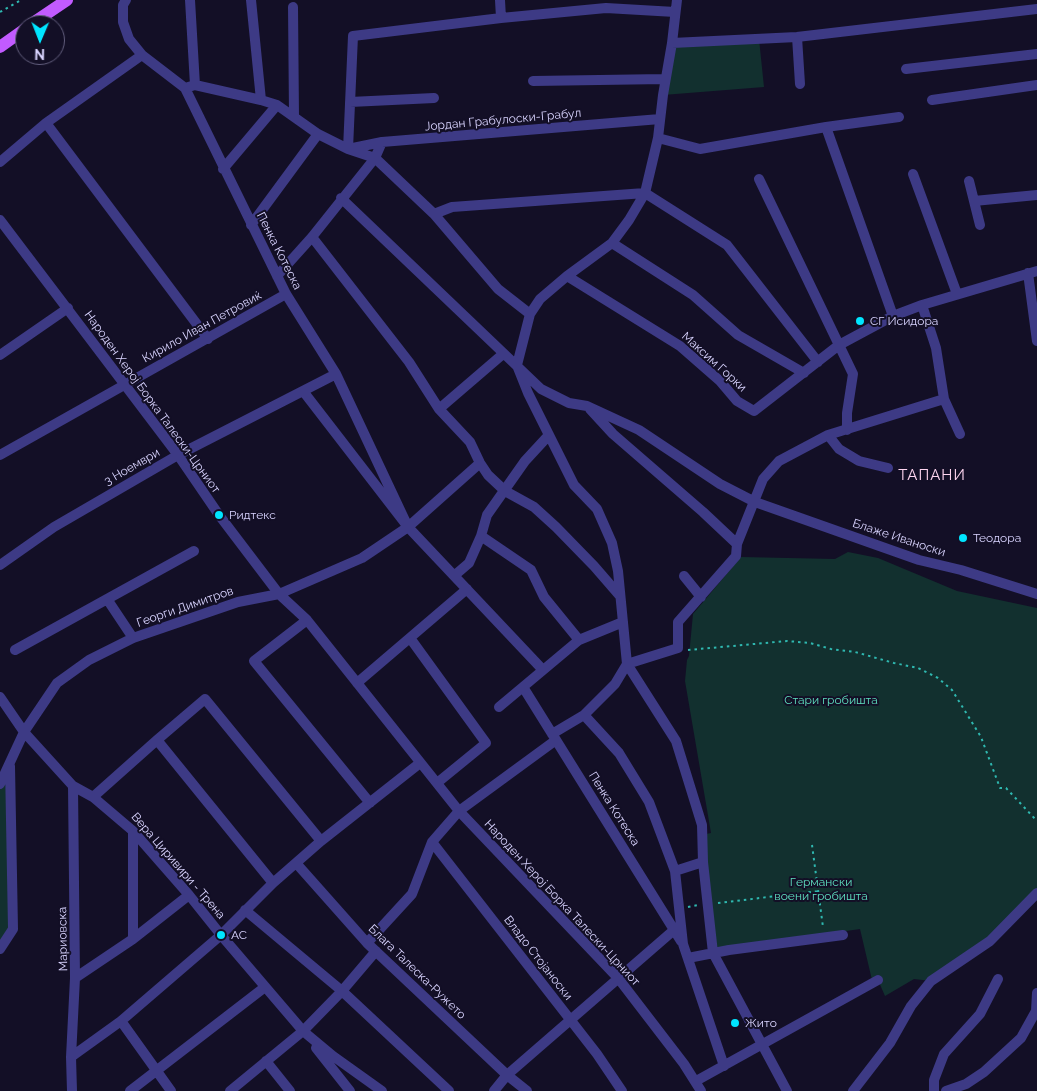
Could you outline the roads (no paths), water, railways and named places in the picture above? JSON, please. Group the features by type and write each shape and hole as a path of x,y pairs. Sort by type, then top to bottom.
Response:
{"main road":[{"path":"45,15 67,0"},
{"path":"0,47 15,36"}],"street":[{"name":"Пенка Котеска","path":"126,0 123,5 123,22 129,39 142,55 190,87 223,169 276,276 336,374 408,526"},
{"path":"190,0 190,87 261,100 277,106 318,134 348,149 375,158 434,214 498,289 530,314"},
{"path":"251,0 261,100"},
{"path":"500,0 501,18"},
{"path":"677,0 658,138 645,193 629,220 612,243 567,276 540,299 530,314 517,365 528,393 574,485 597,509 612,542 618,571 627,664 676,742 702,825 703,862 713,953 787,1091"},
{"path":"293,7 294,116"},
{"path":"348,149 353,36 501,18 606,8 675,12"},
{"path":"672,43 797,37 1037,9"},
{"path":"797,37 800,84"},
{"path":"906,69 1037,54"},
{"path":"0,162 46,123 142,55"},
{"path":"533,81 665,79"},
{"path":"932,100 1037,86"},
{"path":"350,102 434,98"},
{"path":"223,169 277,106"},
{"path":"658,138 700,149 899,116"},
{"name":"Јордан Грабулоски-Грабул","path":"348,149 382,142 660,119"},
{"path":"46,123 208,339"},
{"path":"826,127 893,316"},
{"path":"251,225 318,134"},
{"path":"276,276 312,236 375,158 382,142"},
{"path":"913,174 957,294"},
{"path":"759,179 853,374 847,413 847,430"},
{"path":"969,181 980,225"},
{"path":"434,214 452,207 645,193 727,245 818,362"},
{"path":"974,201 1037,195"},
{"name":"Блаже Иваноски","path":"341,198 541,389 569,403 587,406 639,430 720,484 755,502 919,560 961,570 1037,594"},
{"name":"Народен Херој Борка Талески-Црниот","path":"0,220 125,384 178,455 219,515 280,594 306,620 459,811 618,978 696,1081 701,1091"},
{"path":"312,236 409,362 439,409 470,442 488,475 505,491 534,507 556,527 594,566 620,597"},
{"path":"612,243 693,295 738,335 804,373"},
{"name":"Максим Горки","path":"567,276 680,346 720,381 737,401 754,411 839,345 893,316 922,304 1032,272 1037,341"},
{"name":"Кирило Иван Петровиќ","path":"0,455 286,294"},
{"path":"922,304 936,348 944,399 960,434"},
{"path":"0,355 68,308"},
{"path":"439,409 503,354"},
{"name":"3 Ноември","path":"0,565 54,527 178,455 336,374"},
{"name":"Пенка Котеска","path":"303,391 408,526 542,670"},
{"path":"368,944 412,894 432,842 459,811 584,716 615,684 627,664 678,648 678,622 736,556 736,544 763,480 779,461 828,436 944,399"},
{"path":"587,406 613,434 703,512 736,544"},
{"path":"455,576 469,562 481,536 487,515 525,461 549,435"},
{"path":"828,436 839,449 859,461 888,468"},
{"name":"Георги Димитров","path":"0,784 24,732 58,683 89,660 133,638 238,602 280,594 362,558 408,526 480,463"},
{"path":"481,536 531,570 544,597 578,640"},
{"path":"15,650 194,552"},
{"path":"684,576 701,597"},
{"path":"357,683 467,589"},
{"name":"Георги Димитров","path":"107,599 133,638"},
{"path":"306,620 254,661 370,803"},
{"path":"499,707 578,640 623,622"},
{"path":"410,638 486,743 437,784"},
{"name":"Пенка Котеска","path":"522,687 678,929 724,1066"},
{"name":"Вера Циривири - Трена","path":"0,697 24,732 73,786 93,797 133,831 303,1031 333,1056 382,1091"},
{"path":"93,797 205,699 321,841"},
{"name":"Пенка Котеска","path":"584,716 619,753 649,802 675,871 679,909 678,929"},
{"path":"157,740 273,883"},
{"path":"0,949 13,930 10,763"},
{"path":"71,1057 121,1021 221,935 273,883 321,841 420,763"},
{"name":"Мариовска","path":"72,1091 71,1057 76,978 73,786"},
{"path":"133,831 133,938"},
{"name":"Владо Стојаноски","path":"432,842 597,1054 622,1091"},
{"path":"675,871 703,862"},
{"name":"Блага Талеска-Ружето","path":"296,863 368,944 507,1075 527,1091"},
{"path":"853,1091 890,1044 911,1006 931,981 990,941 1037,893"},
{"path":"76,978 133,938 189,895"},
{"path":"246,910 342,991 449,1091"},
{"path":"494,1091 507,1075 618,978 678,929"},
{"path":"688,958 843,935"},
{"path":"230,1091 303,1031 342,991 376,951"},
{"path":"934,1091 934,1080 944,1054 980,1014 998,979"},
{"path":"696,1081 878,980"},
{"path":"130,1091 266,987"},
{"path":"946,1091 966,1084 984,1072 1021,1038 1036,1011 1037,993"},
{"path":"121,1021 171,1091"},
{"path":"303,1031 350,1091"},
{"path":"266,1061 290,1091"}],"place":[{"name":"СГ Исидора","path":"860,321"},
{"name":"Ридтекс","path":"219,515"},
{"name":"Теодора","path":"963,538"},
{"name":"АС","path":"221,935"},
{"name":"Жито","path":"735,1023"}],"district":[{"name":"ТАПАНИ","path":"932,475"}],"park label":[{"name":"Стари гробишта","path":"831,700"},
{"name":"Германски воени гробишта","path":"821,889"}]}
